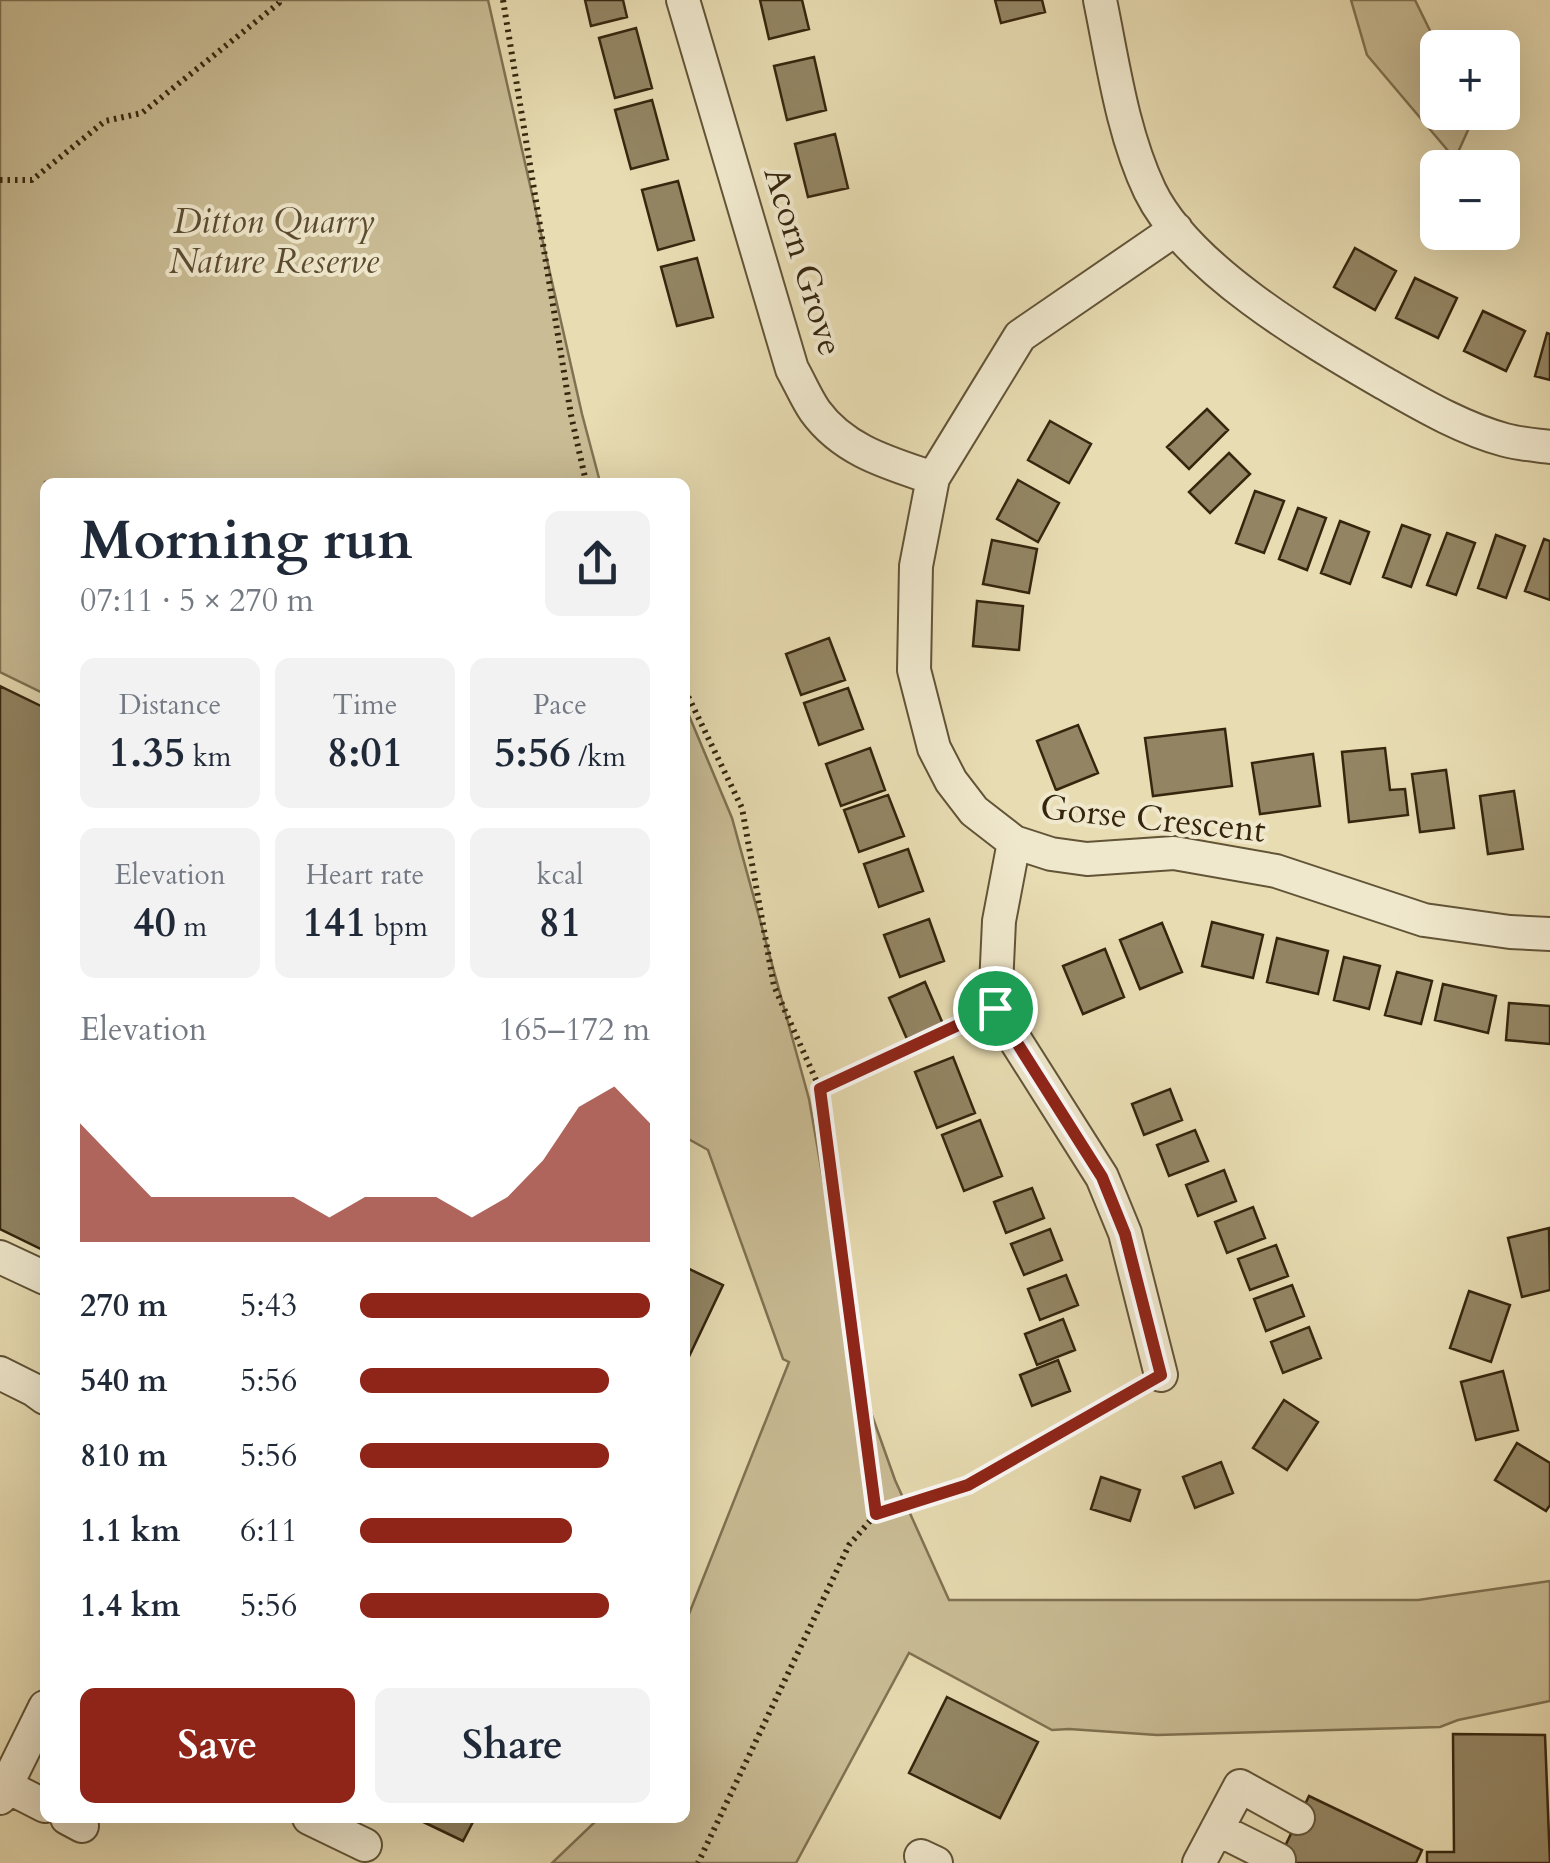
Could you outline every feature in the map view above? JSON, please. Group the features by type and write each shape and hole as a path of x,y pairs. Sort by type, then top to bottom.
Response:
{"street":[{"name":"Acorn Grove","path":"684,0 792,369 815,411 838,437 870,456 933,478"},
{"path":"1100,0 1132,146 1151,192 1176,229 1218,272 1322,348 1440,415 1504,440 1550,448"},
{"name":"Gorse Crescent","path":"1176,229 1020,336 933,478 916,566 914,670 934,748 951,781 974,810 1014,842 1051,854 1087,858 1174,853 1276,870 1424,920 1550,934"},
{"path":"1014,842 999,922 995,1008 1102,1177 1125,1234 1161,1375"},
{"path":"0,1256 40,1276"},
{"path":"0,1373 40,1394"},
{"path":"40,1717 3,1792 40,1804"},
{"path":"1278,1860 1215,1851 1240,1786 1298,1818"},
{"path":"319,1823 365,1845"}],"path":[{"path":"0,180 32,180 105,121 142,114 279,0"},
{"path":"503,0 571,414 585,478"},
{"path":"690,700 742,808 774,986 820,1089 876,1514"},
{"path":"820,1089 995,1008"},
{"path":"698,1863 848,1545 876,1514 968,1485 1161,1375"}],"green space":[{"name":"Ditton Quarry Nature Reserve","path":"0,0 488,0 599,478 40,478 40,692 0,672"},
{"path":"1351,0 1415,0 1430,30 1420,30 1420,118 1367,55"},
{"path":"1430,130 1468,130 1459,150 1447,150"},
{"path":"690,718 732,818 809,1099 857,1373 895,1480 949,1600 1418,1600 1550,1581 1550,1701 1440,1727 1157,1735 1052,1730 909,1653 796,1863 552,1863 594,1823 690,1823 690,1611 789,1362 783,1359 708,1150 690,1140"}],"building":[{"path":"585,0 623,0 627,17 591,26"},
{"path":"760,0 802,0 809,29 769,39"},
{"path":"995,0 1042,0 1045,12 1001,23"},
{"path":"636,28 652,88 615,98 599,38"},
{"path":"814,57 826,110 787,120 774,66"},
{"path":"652,100 668,159 631,169 615,110"},
{"path":"835,134 848,188 808,197 795,144"},
{"path":"678,181 694,240 658,250 642,190"},
{"path":"1355,248 1396,271 1375,310 1334,287"},
{"path":"697,258 713,317 677,326 661,267"},
{"path":"1415,278 1457,298 1438,338 1396,318"},
{"path":"1483,311 1525,331 1506,371 1464,351"},
{"path":"1547,333 1550,334 1550,380 1535,376"},
{"path":"1207,409 1228,430 1189,469 1167,447"},
{"path":"1050,421 1091,444 1069,483 1028,460"},
{"path":"1229,453 1250,474 1210,513 1189,492"},
{"path":"1018,480 1059,503 1038,542 997,519"},
{"path":"1255,491 1284,501 1264,553 1236,543"},
{"path":"1298,508 1326,518 1307,570 1279,559"},
{"path":"1340,521 1369,532 1350,584 1321,573"},
{"path":"1402,525 1430,535 1411,587 1383,577"},
{"path":"1447,533 1475,543 1456,595 1427,585"},
{"path":"1496,535 1525,546 1506,598 1478,588"},
{"path":"1544,539 1550,541 1550,600 1525,591"},
{"path":"992,540 1037,549 1029,593 983,584"},
{"path":"977,601 1023,606 1019,650 973,646"},
{"path":"829,638 845,680 801,695 786,654"},
{"path":"0,686 40,706 40,1249 0,1229"},
{"path":"848,688 863,729 819,745 804,703"},
{"path":"1078,725 1098,773 1056,790 1037,741"},
{"path":"1225,729 1232,786 1153,796 1145,738"},
{"path":"870,748 885,790 841,806 826,764"},
{"path":"1385,748 1390,790 1405,789 1408,815 1349,822 1342,752"},
{"path":"1313,754 1320,806 1260,814 1252,763"},
{"path":"1446,770 1454,828 1420,832 1412,774"},
{"path":"1514,791 1523,849 1488,854 1480,796"},
{"path":"888,795 904,836 859,852 844,810"},
{"path":"908,849 923,891 879,907 864,864"},
{"path":"929,919 944,961 900,977 884,935"},
{"path":"1212,922 1263,935 1253,978 1202,966"},
{"path":"1162,923 1182,972 1140,989 1120,940"},
{"path":"1277,938 1328,951 1318,994 1267,982"},
{"path":"1105,949 1124,997 1083,1014 1063,966"},
{"path":"1344,957 1380,966 1369,1009 1334,1000"},
{"path":"1397,972 1432,981 1421,1024 1385,1015"},
{"path":"925,982 943,1024 907,1039 889,998"},
{"path":"1443,984 1496,996 1488,1033 1435,1020"},
{"path":"1509,1003 1550,1006 1550,1044 1506,1040"},
{"path":"953,1057 975,1113 937,1128 915,1072"},
{"path":"1170,1089 1182,1120 1144,1135 1132,1104"},
{"path":"980,1120 1002,1176 964,1191 942,1135"},
{"path":"1195,1130 1208,1161 1169,1176 1157,1145"},
{"path":"1224,1170 1236,1201 1198,1216 1186,1185"},
{"path":"1032,1188 1044,1218 1006,1233 994,1202"},
{"path":"1253,1207 1265,1238 1227,1253 1215,1222"},
{"path":"1549,1228 1550,1290 1522,1297 1508,1238"},
{"path":"1050,1229 1062,1260 1024,1275 1011,1244"},
{"path":"1276,1245 1288,1276 1250,1290 1238,1259"},
{"path":"690,1269 723,1285 690,1354"},
{"path":"1066,1275 1078,1305 1040,1320 1028,1289"},
{"path":"1292,1285 1304,1316 1266,1331 1254,1299"},
{"path":"1469,1291 1510,1305 1491,1362 1450,1348"},
{"path":"1063,1319 1075,1350 1037,1365 1025,1334"},
{"path":"1309,1327 1321,1358 1283,1373 1271,1342"},
{"path":"1058,1360 1070,1391 1032,1406 1020,1375"},
{"path":"1503,1371 1518,1430 1476,1440 1461,1382"},
{"path":"1284,1400 1318,1422 1287,1470 1253,1448"},
{"path":"1517,1443 1550,1463 1550,1505 1546,1511 1495,1480"},
{"path":"1221,1462 1233,1493 1195,1508 1183,1477"},
{"path":"1101,1477 1140,1490 1130,1521 1091,1509"},
{"path":"947,1697 1038,1742 1000,1818 909,1773"},
{"path":"1453,1734 1545,1735 1550,1863 1427,1863 1427,1852 1454,1852"},
{"path":"1309,1796 1422,1850 1416,1863 1277,1863"},
{"path":"425,1823 472,1823 463,1841"}],"route":[{"path":"995,1008 1102,1177 1125,1234 1161,1375 968,1485 876,1514 820,1089 995,1008"}]}
